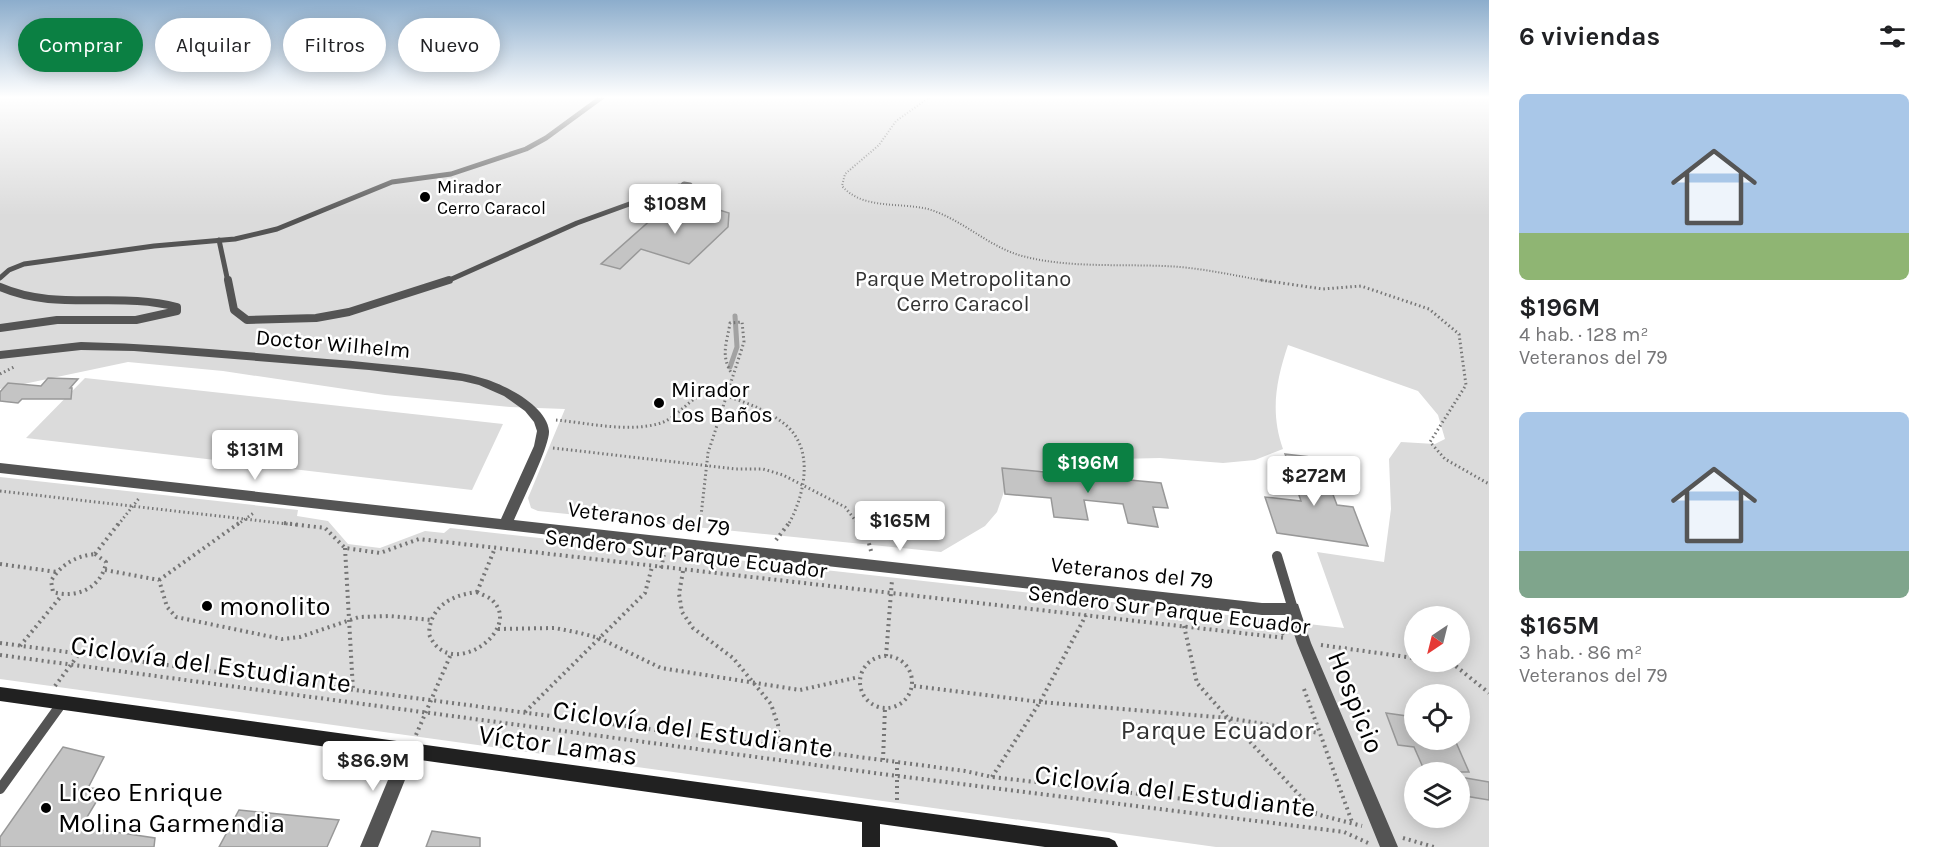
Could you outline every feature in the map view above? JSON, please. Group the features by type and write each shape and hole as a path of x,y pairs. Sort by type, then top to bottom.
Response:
{"main road":[{"name":"Víctor Lamas","path":"0,694 1109,847"},
{"path":"871,847 872,814"}],"street":[{"name":"Doctor Wilhelm","path":"0,355 81,346 110,346 369,366 462,377 508,393 529,408 539,420"},
{"path":"506,523 540,446 543,431 539,420"},
{"name":"Veteranos del 79","path":"0,468 1262,609 1293,609"},
{"name":"Hospicio","path":"1293,609 1297,646 1389,847"},
{"path":"369,847 409,750"}],"lane":[{"path":"0,278 9,270 24,264 154,246 219,240 277,229 392,182 460,172 526,149 548,137"},
{"path":"219,240 234,310 247,320 316,318 349,312 462,276 577,223 658,193 680,189"},
{"path":"0,287 18,294 46,299 139,301 177,307 177,311 168,315 146,318 28,322 0,328"},
{"path":"1277,556 1293,609"},
{"path":"0,789 63,703"}],"path":[{"path":"885,137 879,145 845,174 842,186 850,195 866,201 927,209 968,228 995,247 1023,256 1088,266 1165,266 1323,289 1361,286 1429,309 1459,334 1466,385 1430,442 1445,459 1489,484"},
{"path":"697,546 706,464 744,342 742,322 730,323 722,349 725,366 732,375"},
{"path":"539,420 636,426 659,424 678,415 697,396 726,398 762,410 795,433 803,465 803,487 796,509 788,525 764,553"},
{"path":"540,446 736,469 763,469 783,475 845,507 867,536 873,566"},
{"path":"95,554 148,485"},
{"path":"0,491 325,528 345,548 353,690"},
{"path":"105,570 159,580 247,519 271,498"},
{"name":"Sendero Sur Parque Ecuador","path":"345,548 381,553 419,539 1287,638 1297,646 1404,657"},
{"path":"477,592 495,548"},
{"path":"95,554 104,557 105,570 100,579 84,591 62,595 53,592 51,587 57,572 76,558 95,554"},
{"path":"0,564 57,572"},
{"path":"525,713 645,593 652,567"},
{"path":"885,656 890,594 895,568"},
{"path":"684,571 679,594 682,612 693,628 733,658 771,704 778,725 779,747"},
{"path":"159,580 167,606 176,616 281,639 308,635 348,619 381,615 431,620"},
{"path":"477,592 495,601 500,609 498,629 483,646 472,652 452,654 434,645 429,629 436,610 455,596 477,592"},
{"path":"20,646 62,595"},
{"path":"992,777 1040,702 1086,615"},
{"path":"1184,626 1197,682 1316,814"},
{"path":"498,629 555,628 599,638 661,668 800,690 859,677"},
{"path":"1287,638 1297,646"},
{"path":"0,643 965,771 992,777 1316,814 1352,822 1301,680"},
{"path":"45,700 79,654"},
{"path":"409,750 452,654"},
{"name":"Ciclovía del Estudiante","path":"0,655 897,776 1344,832 1378,847"},
{"path":"877,656 885,656 894,658 909,669 914,686 912,694 901,705 885,707 868,700 859,685 864,663 877,656"},
{"path":"1463,672 1489,693"},
{"path":"914,686 1040,702 1228,718 1319,733"},
{"path":"883,760 885,707"},
{"path":"897,762 897,818"}],"green space":[{"path":"0,137 1489,137 1489,847 1216,847 0,679 0,477 298,510 297,516 328,521 348,544 380,548 425,531 444,533 450,528 1344,628 1317,552 1384,562 1391,509 1389,459 1401,442 1435,444 1445,439 1438,415 1418,391 1288,345 1280,371 1276,397 1277,422 1283,449 1255,460 1223,463 1160,458 1076,460 1008,480 997,512 985,526 941,552 538,511 531,508 528,498 565,409 510,407 385,395 223,371 128,362 0,389"},
{"path":"85,378 503,424 472,490 26,438"}],"building":[{"path":"697,203 729,213 728,227 689,264 641,249 620,269 601,264 653,218"},
{"path":"48,378 78,379 70,388 72,388 71,399 22,399 18,403 0,401 0,392 8,383 41,386"},
{"path":"1285,454 1319,458 1337,505 1353,507 1368,546 1277,533 1265,497 1301,501"},
{"path":"1002,468 1161,483 1168,508 1153,507 1158,527 1128,523 1123,504 1084,500 1088,520 1054,517 1051,498 1005,494"},
{"path":"1386,713 1404,716 1404,746 1398,745"},
{"name":"Liceo Enrique Molina Garmendia","path":"63,747 104,757 88,788 104,789 81,827 155,838 154,847 0,847 0,837"},
{"path":"1415,750 1459,750 1465,762 1421,762"},
{"path":"1470,779 1489,782 1489,800 1470,797"},
{"path":"239,810 339,820 327,847 219,847"},
{"path":"432,831 480,838 480,847 426,847"}],"waterway":[{"path":"730,367 737,347 735,316"}],"place":[{"name":"Mirador Cerro Caracol","path":"425,197"},
{"name":"Mirador Los Baños","path":"659,403"},
{"name":"monolito","path":"207,606"},
{"name":"Liceo Enrique Molina Garmendia","path":"46,808"}],"park label":[{"name":"Parque Metropolitano Cerro Caracol","path":"963,292"},
{"name":"Parque Ecuador","path":"1217,730"}]}
